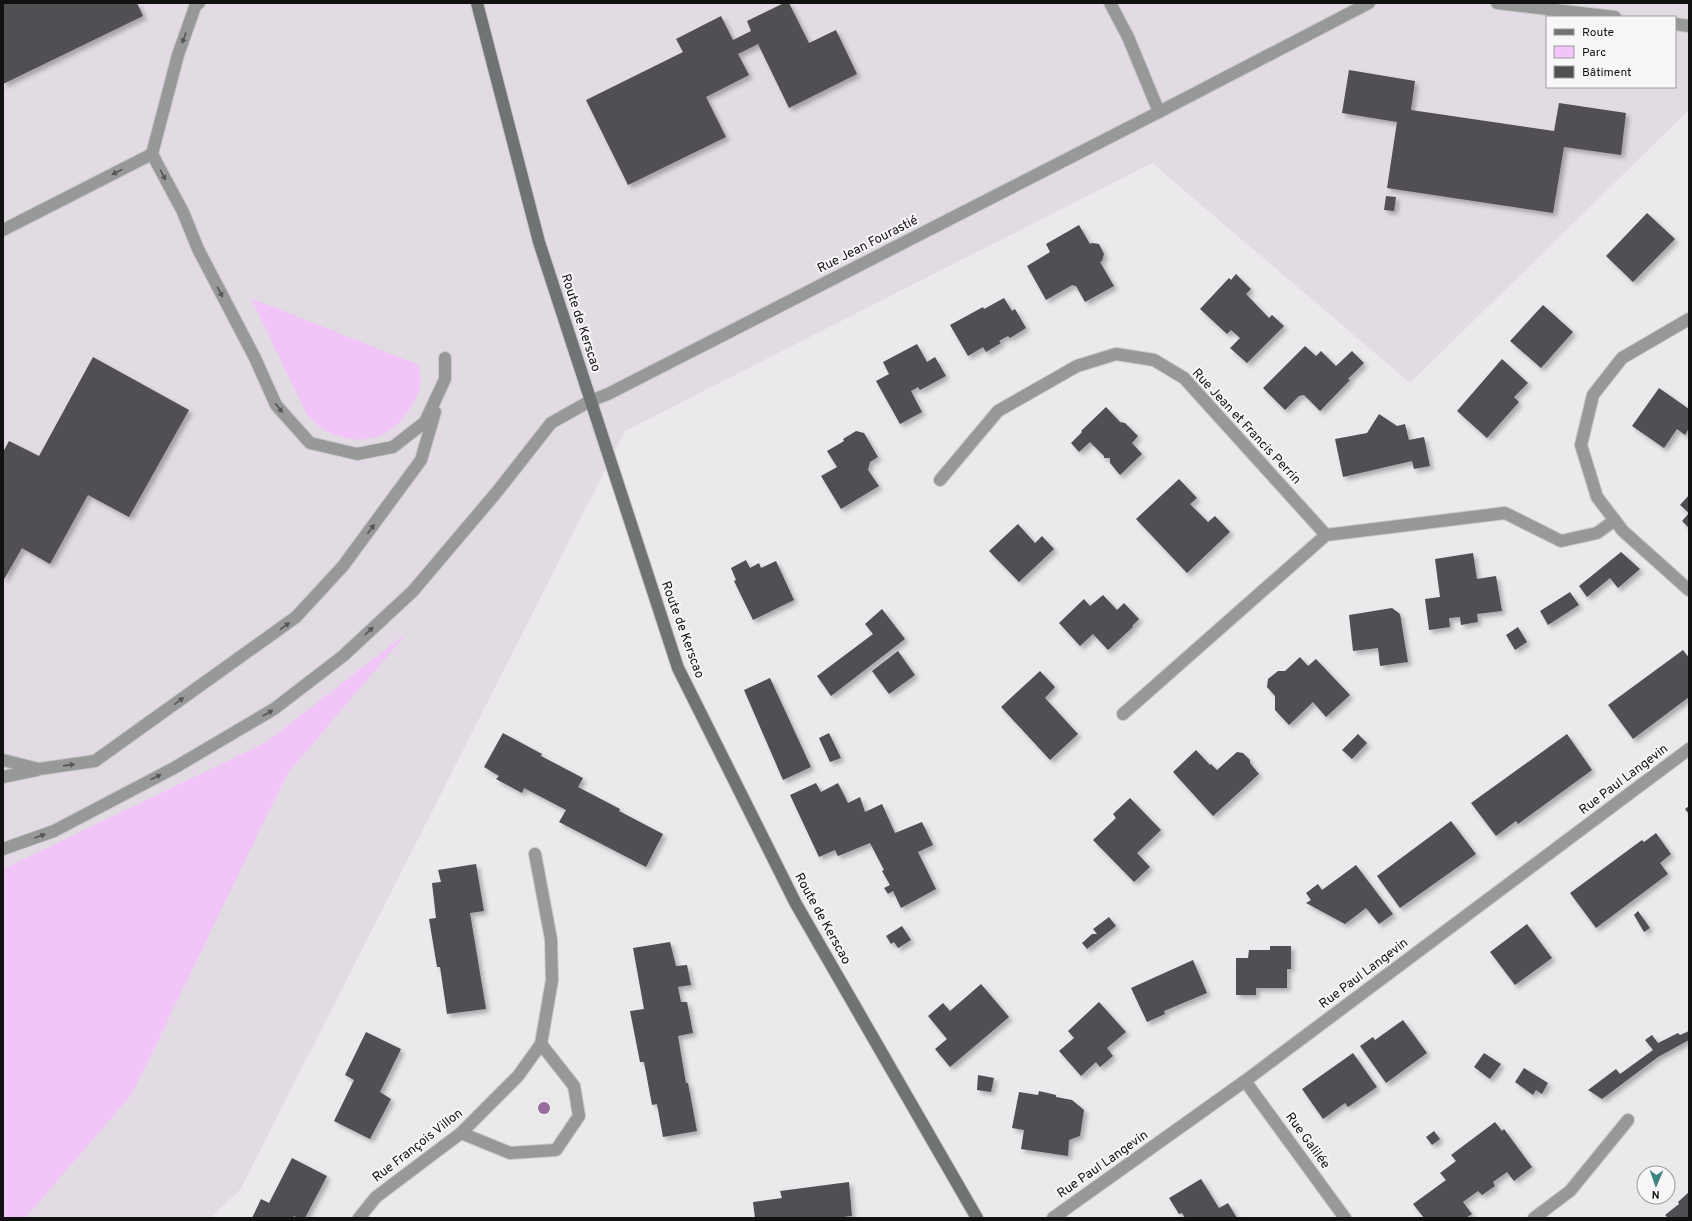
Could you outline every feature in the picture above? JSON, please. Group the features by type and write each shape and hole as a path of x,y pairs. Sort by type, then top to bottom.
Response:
{"street":[{"path":"196,3 178,55 152,154 183,212 198,249 255,358 276,405 310,443 357,454 393,447 425,422 445,379"},
{"name":"Route de Kerscao","path":"477,3 539,242 678,668 796,904 977,1218"},
{"path":"1110,3 1128,37 1159,112"},
{"name":"Rue Jean Fourastié","path":"3,849 54,831 174,768 274,709 343,656 413,591 496,493 551,423 590,401 608,394 1369,3"},
{"path":"1497,3 1607,16"},
{"path":"1676,24 1689,26"},
{"path":"3,230 152,154"},
{"path":"1689,319 1622,358 1593,395 1581,445 1597,497 1623,531 1689,590"},
{"name":"Rue Jean et Francis Perrin","path":"940,480 998,411 1078,366 1116,354 1154,360 1184,378 1326,535"},
{"path":"3,777 39,769 95,761 296,617 343,566 421,460 445,379 445,358"},
{"path":"1123,714 1326,535 1506,513 1561,541 1598,534 1615,520"},
{"name":"Rue Paul Langevin","path":"1053,1218 1245,1081 1689,749"},
{"path":"3,760 39,769"},
{"name":"Rue François Villon","path":"359,1218 376,1197 461,1133 518,1076 541,1044 552,980 551,939 535,854"},
{"path":"461,1133 510,1153 556,1150 580,1116 574,1086 541,1044"},
{"name":"Rue Galilée","path":"1245,1081 1345,1218"},
{"path":"1534,1218 1570,1192 1628,1120"}],"shaded area":[{"path":"3,3 1689,3 1689,110 1410,383 1152,163 625,431 240,1190 210,1218 3,1218"}],"green space":[{"path":"251,298 419,365 419,390 411,408 397,424 377,437 354,439 342,437 330,433 319,426 306,413"},
{"path":"407,633 287,774 132,1094 25,1218 3,1218 3,869 265,743"}],"building":[{"path":"3,3 137,3 143,16 3,84"},
{"path":"784,3 789,3 809,43 836,30 857,74 789,108 758,44 738,54 749,75 706,97 726,137 628,185 586,100 683,52 676,39 721,16 733,40 751,31 747,21"},
{"path":"1349,70 1415,81 1411,110 1554,131 1559,103 1626,113 1621,155 1564,147 1553,213 1387,188 1397,122 1342,113"},
{"path":"1386,196 1396,197 1394,211 1384,210"},
{"path":"1647,213 1675,239 1633,282 1606,256"},
{"path":"1079,225 1090,244 1099,244 1104,254 1102,261 1100,262 1114,286 1085,302 1076,286 1072,285 1046,300 1027,266 1050,252 1046,244"},
{"path":"1236,274 1251,289 1246,294 1269,318 1272,315 1284,326 1247,363 1230,348 1240,338 1231,330 1227,334 1200,309 1229,278 1231,280"},
{"path":"1004,298 1012,311 1015,309 1026,328 1010,338 1008,336 999,341 1001,343 986,352 983,347 968,356 950,325 983,307 984,309"},
{"path":"1543,305 1573,332 1541,368 1510,341"},
{"path":"917,344 927,362 935,357 946,376 920,390 918,387 911,391 922,412 900,424 876,381 889,374 883,362"},
{"path":"1305,346 1316,356 1321,351 1336,366 1352,351 1364,363 1320,411 1304,395 1299,396 1285,410 1263,388"},
{"path":"93,357 189,410 129,517 88,495 50,564 22,548 3,581 3,452 9,441 39,456"},
{"path":"1502,359 1528,383 1514,397 1519,402 1487,438 1457,411"},
{"path":"1659,388 1689,409 1689,428 1685,435 1677,429 1664,448 1632,426"},
{"path":"1106,407 1120,422 1125,423 1138,436 1132,443 1142,454 1120,475 1110,463 1110,458 1104,458 1104,456 1090,442 1079,452 1071,443"},
{"path":"1379,414 1397,426 1405,424 1409,440 1424,437 1430,466 1414,469 1412,461 1343,477 1335,439 1367,433"},
{"path":"856,431 864,433 878,457 870,462 868,470 879,486 841,509 821,476 837,467 827,451 844,441 843,439"},
{"path":"1179,479 1197,498 1190,504 1208,522 1215,516 1230,532 1187,573 1136,519"},
{"path":"1689,495 1689,513 1680,505"},
{"path":"1689,513 1689,528 1682,521"},
{"path":"1018,524 1035,543 1042,536 1054,549 1019,582 989,551"},
{"path":"1621,552 1640,569 1618,588 1610,578 1587,597 1579,586"},
{"path":"1473,553 1477,579 1496,576 1502,611 1477,614 1478,622 1461,625 1460,617 1449,618 1450,627 1429,630 1425,599 1440,597 1435,559"},
{"path":"746,560 750,568 759,563 761,568 776,561 794,600 753,620 734,581 736,580 731,568"},
{"path":"1570,592 1579,605 1548,625 1540,611"},
{"path":"1103,595 1117,610 1124,603 1139,619 1132,626 1133,627 1108,650 1093,634 1080,646 1059,623 1084,599 1090,606"},
{"path":"1392,608 1400,614 1408,662 1380,666 1378,648 1353,651 1349,615"},
{"path":"882,609 905,639 831,696 817,676 873,634 865,624"},
{"path":"1518,627 1527,642 1515,650 1506,635"},
{"path":"1683,650 1689,658 1689,697 1633,739 1608,705"},
{"path":"898,651 915,675 889,694 872,671"},
{"path":"1300,657 1308,666 1316,659 1350,695 1326,717 1313,702 1289,725 1275,710 1275,696 1267,687 1268,679 1278,671 1285,671"},
{"path":"1040,671 1055,687 1045,698 1078,734 1050,760 1001,707"},
{"path":"770,678 811,767 783,780 744,690"},
{"path":"503,733 542,754 541,756 583,778 578,787 663,834 646,867 559,822 566,810 524,788 522,793 496,779 499,776 484,767"},
{"path":"829,733 841,758 830,762 819,738"},
{"path":"1358,734 1367,743 1352,759 1342,750"},
{"path":"1567,734 1592,770 1518,824 1516,821 1496,836 1471,803"},
{"path":"1196,750 1210,765 1211,764 1217,770 1237,752 1243,753 1250,760 1250,763 1259,774 1213,816 1173,772"},
{"path":"816,783 821,792 838,783 848,803 860,797 865,812 882,804 895,833 922,822 933,845 918,852 936,889 901,908 893,891 888,894 884,888 890,885 882,871 884,870 870,843 838,856 835,850 819,857 790,795"},
{"path":"1130,798 1161,830 1137,853 1150,867 1134,882 1093,840 1116,818 1113,814"},
{"path":"1689,806 1689,814 1685,809"},
{"path":"1451,821 1476,854 1400,908 1377,876"},
{"path":"1656,833 1671,854 1660,863 1668,874 1596,928 1570,893 1642,840 1644,842"},
{"path":"476,864 484,911 470,913 486,1009 447,1014 440,967 437,967 429,919 436,918 432,883 441,882 438,870"},
{"path":"1356,865 1393,914 1379,924 1366,908 1345,924 1306,903 1311,900 1306,893 1318,884 1322,890"},
{"path":"1638,911 1650,928 1644,932 1634,915"},
{"path":"1109,917 1116,926 1087,949 1082,943 1092,934 1097,934 1093,929"},
{"path":"1527,924 1552,958 1515,985 1490,952"},
{"path":"902,926 911,940 898,948 894,942 891,944 886,936"},
{"path":"670,942 676,966 687,965 691,985 678,987 681,1002 687,1002 693,1033 678,1036 686,1083 688,1083 697,1131 663,1137 657,1104 652,1105 644,1062 640,1062 630,1011 644,1009 633,948"},
{"path":"1270,946 1291,946 1291,969 1287,969 1287,988 1256,988 1256,995 1236,995 1236,958 1248,958 1249,950 1270,950"},
{"path":"1193,960 1207,993 1164,1011 1165,1014 1147,1022 1131,988"},
{"path":"981,984 1009,1017 950,1067 935,1049 947,1039 928,1016 943,1003 950,1011"},
{"path":"1099,1002 1126,1032 1107,1048 1113,1056 1100,1067 1096,1062 1081,1076 1059,1051 1074,1038 1068,1031"},
{"path":"1403,1020 1427,1053 1386,1083 1360,1046 1373,1037 1375,1040"},
{"path":"1689,1031 1689,1040 1658,1057 1602,1099 1588,1090 1616,1069 1620,1074 1653,1050 1645,1040 1652,1035 1658,1043 1678,1033 1680,1035"},
{"path":"366,1032 401,1049 380,1092 391,1099 370,1139 334,1121 354,1080 345,1075"},
{"path":"1353,1053 1377,1087 1348,1107 1345,1103 1323,1119 1302,1089"},
{"path":"1484,1053 1501,1064 1490,1079 1474,1067"},
{"path":"1524,1068 1548,1083 1542,1094 1536,1090 1533,1095 1515,1082"},
{"path":"978,1075 994,1078 991,1092 977,1090"},
{"path":"1039,1091 1056,1095 1056,1097 1072,1100 1084,1110 1080,1136 1069,1140 1068,1156 1021,1149 1024,1130 1012,1128 1019,1092 1038,1095"},
{"path":"1495,1122 1502,1131 1504,1129 1532,1167 1514,1181 1507,1172 1493,1182 1495,1186 1482,1195 1478,1191 1463,1202 1472,1214 1466,1218 1424,1218 1413,1204 1446,1180 1440,1173 1456,1161 1451,1155"},
{"path":"1434,1131 1440,1139 1432,1145 1426,1137"},
{"path":"292,1158 327,1176 305,1218 298,1218 294,1216 292,1218 252,1218 261,1199 269,1203"},
{"path":"1201,1179 1219,1208 1228,1203 1237,1218 1185,1218 1182,1213 1179,1214 1169,1198"},
{"path":"849,1182 852,1216 834,1218 755,1218 753,1202 782,1198 780,1191"},
{"path":"1689,1192 1689,1218 1668,1218 1665,1215 1679,1204 1678,1202"}]}
